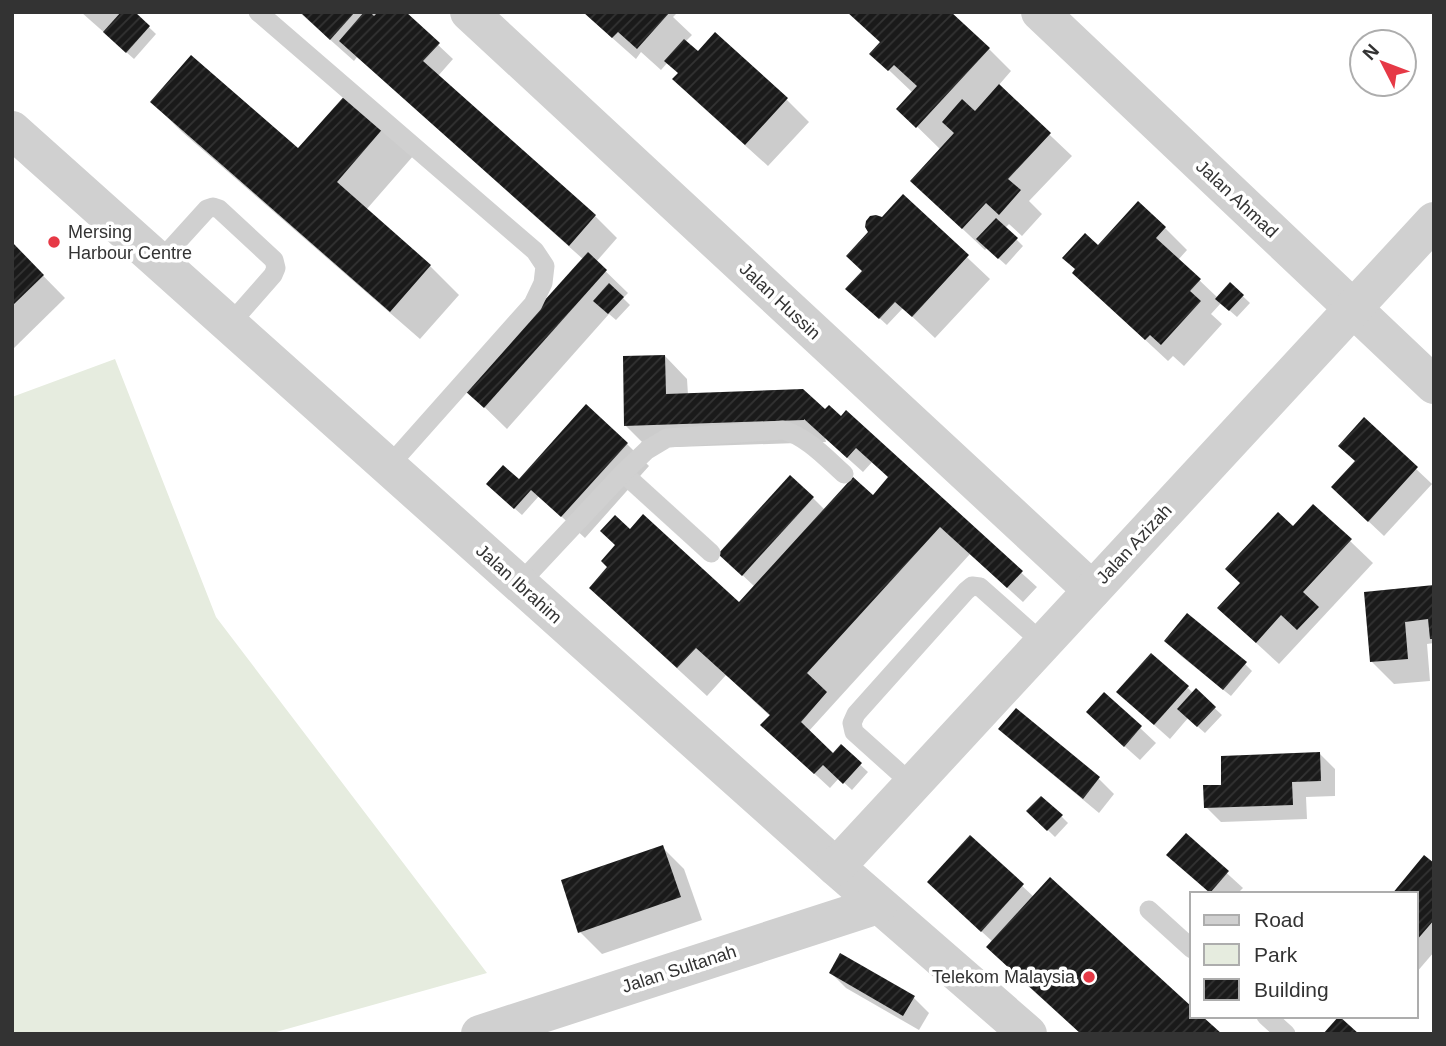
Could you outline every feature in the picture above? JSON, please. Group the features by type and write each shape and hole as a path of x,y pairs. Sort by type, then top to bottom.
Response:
{"street":[{"name":"Jalan Hussin","path":"469,12 1092,590"},
{"name":"Jalan Ahmad","path":"1040,12 1434,385"},
{"name":"Jalan Ibrahim","path":"12,130 878,905 1028,1034"},
{"name":"Jalan Azizah","path":"836,867 1434,221"},
{"name":"Jalan Sultanah","path":"480,1034 520,1027 878,905"}],"lane":[{"path":"258,12 535,251 545,266 543,283 533,304 388,467"},
{"path":"159,262 207,209 219,209 274,260 276,268 274,275 229,325"},
{"path":"519,584 623,473 647,450 667,438 783,430 805,440 844,474"},
{"path":"623,473 710,553"},
{"path":"913,785 854,732 852,723 856,714 966,591 972,586 980,587 1043,643"},
{"path":"1149,910 1190,947"},
{"path":"1268,1018 1286,1034"}],"green space":[{"path":"115,359 216,617 487,973 269,1034 12,1034 12,397"}],"building":[{"path":"121,12 135,12 150,26 126,53 103,32"},
{"path":"300,12 355,12 330,40"},
{"path":"364,12 370,12 374,16 378,12 406,12 440,43 423,61 596,215 569,246 339,41"},
{"path":"583,12 670,12 637,49 618,32 612,38"},
{"path":"847,12 951,12 990,48 916,128 896,109 917,86 894,65 888,71 869,54 880,42"},
{"path":"715,32 788,98 745,145 672,79 678,73 664,61 684,39 698,51"},
{"path":"191,55 298,148 348,92 386,125 337,182 431,265 390,312 150,102"},
{"path":"999,84 1051,133 1008,179 1021,190 999,215 986,203 962,229 910,181 954,133 942,122 962,99 975,111"},
{"path":"903,194 969,255 912,317 895,302 879,319 845,289 862,271 846,256 868,232 865,227 870,216 882,217"},
{"path":"1138,201 1166,227 1156,238 1201,279 1190,291 1201,301 1161,345 1150,335 1145,340 1072,273 1075,269 1062,258 1085,233 1098,245"},
{"path":"996,218 1018,238 998,259 976,239"},
{"path":"12,242 44,275 12,306"},
{"path":"588,252 607,270 484,408 464,390"},
{"path":"1230,282 1244,295 1229,311 1215,299"},
{"path":"609,283 624,297 608,314 593,301"},
{"path":"665,355 666,394 803,389 825,409 829,405 841,416 846,410 1023,571 1007,588 940,527 807,673 827,692 801,722 833,753 841,744 862,763 843,784 823,765 814,774 760,725 770,715 696,648 677,668 589,588 607,567 601,561 615,545 600,531 615,515 630,529 643,514 739,602 853,477 873,495 888,477 856,448 847,458 804,419 624,426 623,356"},
{"path":"586,404 628,443 561,517 531,490 514,509 486,484 503,465 519,479"},
{"path":"1364,417 1418,467 1368,522 1331,487 1355,461 1338,446"},
{"path":"790,475 814,497 742,576 718,554"},
{"path":"1313,504 1352,539 1303,592 1319,607 1297,630 1281,615 1256,643 1217,608 1240,583 1225,569 1278,512 1293,526"},
{"path":"1434,585 1434,639 1430,639 1428,619 1405,622 1408,659 1370,662 1364,592"},
{"path":"1187,613 1247,662 1223,690 1164,641"},
{"path":"1151,653 1189,686 1154,725 1116,692"},
{"path":"1196,688 1216,707 1197,727 1177,709"},
{"path":"1104,692 1142,726 1124,747 1086,712"},
{"path":"1016,708 1100,777 1083,799 998,729"},
{"path":"1320,752 1321,781 1292,782 1293,805 1204,808 1203,785 1221,785 1221,756"},
{"path":"1041,796 1063,815 1047,831 1026,811"},
{"path":"1186,833 1229,871 1209,892 1166,855"},
{"path":"970,835 1024,884 981,932 927,882"},
{"path":"663,845 681,897 578,933 561,880"},
{"path":"1424,855 1434,863 1434,920 1418,939 1418,892 1394,892"},
{"name":"Telekom Malaysia","path":"1050,877 1190,1005 1190,1018 1204,1018 1222,1034 1081,1034 986,947"},
{"path":"840,953 915,996 903,1016 829,973"},
{"path":"1337,1018 1341,1018 1359,1034 1323,1034"}],"place":[{"name":"Mersing Harbour Centre","path":"54,242"},
{"name":"Telekom Malaysia","path":"1089,977"}]}
